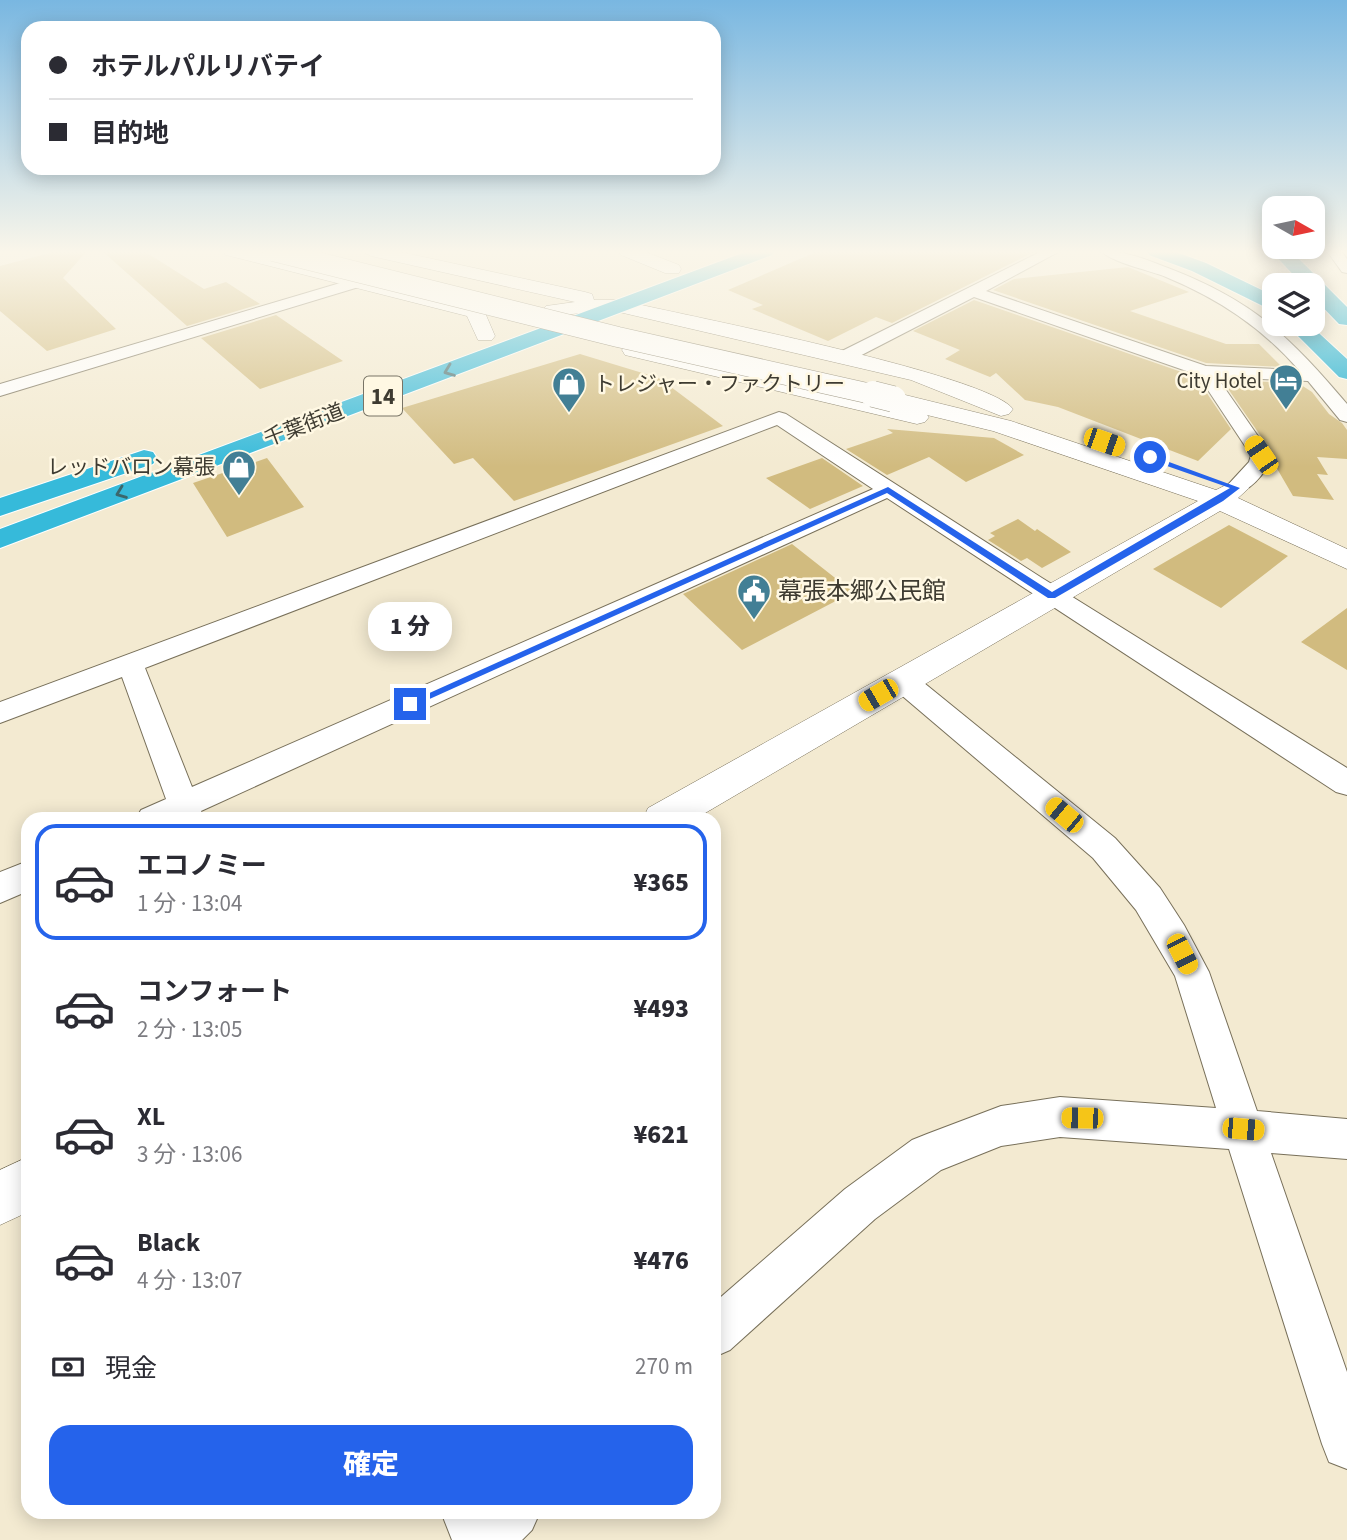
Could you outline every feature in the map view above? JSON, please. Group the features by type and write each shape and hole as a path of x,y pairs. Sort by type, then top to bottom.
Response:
{"highway":[{"name":"千葉街道","path":"234,426 485,336 545,323"},
{"name":"千葉街道","path":"0,539 549,323"},
{"path":"1325,332 1347,356"},
{"path":"1310,336 1347,372"},
{"path":"0,507 162,452"}],"street":[{"path":"0,390 224,323"},
{"path":"480,323 485,336"},
{"path":"561,323 618,337 898,391"},
{"path":"561,323 934,420 1001,417"},
{"path":"626,323 1001,417 1228,494 1347,540"},
{"path":"693,323 918,375 952,386 1001,417"},
{"path":"844,357 911,323"},
{"path":"1062,323 1205,372 1313,376"},
{"path":"1258,323 1292,351 1347,416"},
{"path":"674,812 1228,494 1259,464 1261,455 1205,372"},
{"path":"0,713 779,418 1052,596 1347,783"},
{"path":"131,663 186,812 888,490"},
{"path":"1228,494 1347,560"},
{"path":"903,681 1104,848 1148,900 1172,936 1191,972 1347,1444"},
{"path":"0,887 21,878"},
{"path":"721,1328 860,1204 927,1155 1001,1126 1060,1117 1347,1139"},
{"path":"0,1199 21,1187"},
{"path":"470,1519 480,1540 506,1519"}],"building":[{"path":"14,323 110,323 116,329 47,351"},
{"path":"250,323 287,323 343,361 260,389 201,338"},
{"path":"785,323 864,323 828,341"},
{"path":"929,323 1040,323 1196,377 1231,429 1198,461 1058,407 1025,400 996,373 990,377 945,359 960,350 913,331"},
{"path":"1089,323 1165,323 1226,344 1259,344 1282,367 1206,363"},
{"path":"580,354 659,378 723,426 514,501 473,458 454,464 402,408"},
{"path":"1222,380 1298,383 1312,392 1329,414 1342,423 1347,430 1347,459 1317,457 1328,475 1317,474 1334,500 1293,496 1272,460 1273,454"},
{"path":"887,429 994,438 1024,455 966,482 929,457 887,475 846,449 893,433"},
{"path":"267,458 304,507 227,537 193,483"},
{"path":"822,458 863,486 810,509 766,478"},
{"path":"1018,519 1071,552 1042,568 1027,558 1021,561 988,540 995,536 990,533"},
{"path":"1229,525 1288,556 1221,608 1153,569"},
{"name":"幕張本郷公民館","path":"792,544 853,592 742,650 683,594"},
{"path":"1347,608 1347,670 1301,642"}],"place":[{"name":"City Hotel","path":"1286,411"},
{"name":"トレジャー・ファクトリー","path":"569,414"},
{"name":"レッドバロン幕張","path":"239,497"},
{"name":"幕張本郷公民館","path":"754,621"}],"route":[{"path":"410,704 888,490 1052,596 1220,500 1236,488 1150,457"}]}
